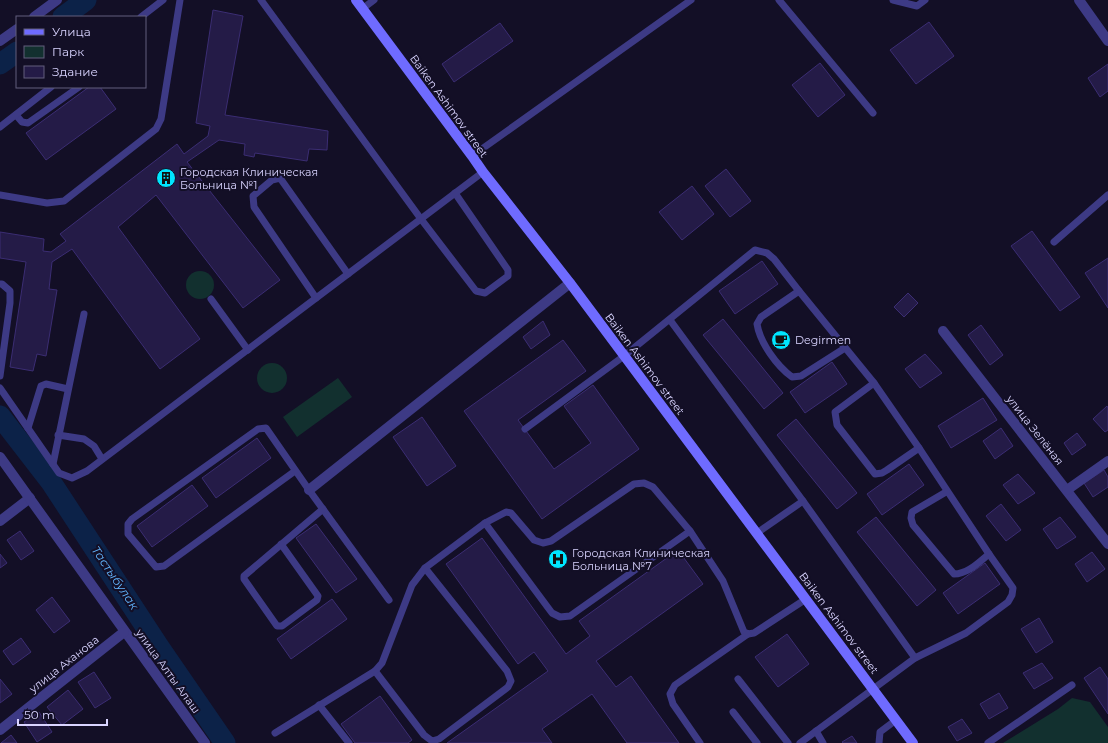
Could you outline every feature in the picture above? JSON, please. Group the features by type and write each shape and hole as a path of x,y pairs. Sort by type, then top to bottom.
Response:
{"main road":[{"name":"Baiken Ashimov street","path":"356,0 483,172 570,283 913,743"}],"street":[{"path":"35,16 57,0"},
{"path":"1079,0 1108,42"},
{"path":"0,41 16,30"},
{"path":"309,490 570,283"},
{"name":"улица Зелёная","path":"942,331 1108,544"},
{"name":"улица Алты Алаш","path":"0,457 204,743"},
{"path":"1066,490 1108,461"},
{"path":"0,521 30,498"},
{"name":"улица Аханова","path":"0,730 124,632"}],"lane":[{"path":"142,16 163,0"},
{"path":"0,195 47,203 64,201 156,129 161,119 180,0"},
{"path":"261,0 421,219 476,291 485,293 508,276 508,270 455,193"},
{"path":"362,9 374,0"},
{"path":"472,156 691,0"},
{"path":"779,0 873,113"},
{"path":"893,0 917,6 925,0"},
{"path":"0,127 51,88"},
{"path":"16,115 22,122 28,123 78,88"},
{"path":"0,388 59,473 72,478 87,471 483,172"},
{"path":"316,298 254,207 254,196 272,180 280,178 348,274"},
{"path":"1054,242 1108,195"},
{"path":"525,429 624,356 755,250 767,253 774,259 874,383 919,448 946,492 1013,588 1012,595 1008,602 966,633 915,658 874,690 800,743"},
{"path":"0,284 10,291 10,303 0,376"},
{"path":"799,291 761,317 756,324 761,341 786,372 792,377 801,376 845,348"},
{"path":"211,299 248,350"},
{"path":"53,464 84,314"},
{"path":"670,320 803,501 915,658"},
{"path":"874,383 835,412 837,426 875,474 882,473 919,448"},
{"path":"28,428 41,386 46,384 68,389"},
{"path":"295,471 164,566 156,567 128,534 128,524 132,519 258,429 266,428 295,471 389,600"},
{"path":"58,435 84,439 94,446 102,459"},
{"path":"275,733 375,671 382,663 412,584 425,568 485,523 506,512 511,513 534,540 543,543 551,541 634,484 644,483 653,487 690,531 723,582 744,632 748,634"},
{"path":"946,492 912,512 911,518 913,525 954,574 961,574 967,571 989,554"},
{"path":"757,533 803,501"},
{"path":"281,544 318,596 317,600 288,622 282,626 277,626 244,579 244,576 281,544 323,510"},
{"path":"485,523 552,613 560,617 570,616 690,531"},
{"path":"375,671 424,735 432,741 439,739 508,687 511,681 507,671 425,568"},
{"path":"700,743 673,704 670,694 675,685 748,634 754,633 806,599"},
{"path":"738,679 788,743"},
{"path":"988,743 1072,685"},
{"path":"319,705 349,743"},
{"path":"733,712 758,743"},
{"path":"878,743 880,732 896,720"},
{"path":"816,731 824,743"}],"green space":[{"path":"200,271 210,275 214,285 210,295 200,299 190,295 186,285 190,275"},
{"path":"272,363 283,367 287,378 283,389 272,393 261,389 257,378 261,367"},
{"path":"338,378 352,397 297,437 283,417"},
{"path":"1072,698 1090,702 1108,727 1108,743 1003,743 1058,709"}],"building":[{"name":"Городская Клиническая Больница №1","path":"213,10 243,16 225,115 328,131 327,150 309,149 307,161 255,153 254,157 244,155 245,144 219,140 187,162 280,280 243,308 156,195 118,227 200,339 160,369 72,249 52,262 49,289 57,290 46,356 37,354 33,371 10,367 26,262 0,258 0,232 44,239 43,251 51,252 66,241 60,234 177,144 184,154 208,136 210,126 196,123"},
{"path":"929,22 954,56 916,84 890,50"},
{"path":"500,23 513,41 454,82 442,64"},
{"path":"820,63 845,95 818,117 792,85"},
{"path":"1108,64 1108,91 1100,97 1088,78"},
{"path":"88,88 101,88 116,109 46,160 26,133"},
{"path":"726,169 751,201 730,217 705,186"},
{"path":"692,186 714,214 682,240 659,212"},
{"path":"1032,231 1080,297 1060,311 1011,246"},
{"path":"1108,258 1108,308 1085,273"},
{"path":"762,261 778,284 735,314 719,291"},
{"path":"908,293 918,303 904,317 894,307"},
{"path":"723,319 783,393 764,409 703,335"},
{"path":"543,321 550,335 531,349 523,337"},
{"path":"981,325 1003,355 990,365 968,335"},
{"path":"563,340 586,371 518,420 554,469 591,443 564,406 593,385 639,449 542,519 464,411"},
{"path":"925,354 942,373 920,388 905,369"},
{"path":"832,362 847,384 805,413 790,392"},
{"path":"983,398 997,420 951,448 938,426"},
{"path":"1107,406 1108,430 1105,432 1093,419"},
{"path":"422,417 456,466 427,486 393,437"},
{"path":"796,419 857,493 837,509 777,435"},
{"path":"1001,428 1013,446 995,459 983,441"},
{"path":"1077,433 1086,445 1072,455 1064,443"},
{"path":"257,438 271,458 216,498 202,478"},
{"path":"909,464 924,485 882,515 867,494"},
{"path":"1104,470 1108,477 1108,487 1093,497 1084,483"},
{"path":"1018,474 1035,493 1018,504 1003,485"},
{"path":"192,485 208,506 152,547 137,526"},
{"path":"1001,504 1021,530 1006,541 986,516"},
{"path":"876,517 936,590 917,606 857,532"},
{"path":"1060,517 1076,537 1057,549 1043,529"},
{"path":"316,524 357,579 336,593 296,538"},
{"path":"20,531 34,551 21,560 7,540"},
{"name":"Городская Клиническая Больница №7","path":"482,538 566,654 590,636 579,621 678,550 703,584 596,661 616,687 631,676 679,743 627,743 592,694 542,729 552,743 447,743 548,671 534,652 518,664 446,564"},
{"path":"1092,552 1105,569 1087,582 1075,564"},
{"path":"0,554 7,563 0,568"},
{"path":"985,563 1000,584 958,614 943,593"},
{"path":"52,597 70,621 54,633 36,610"},
{"path":"332,599 347,619 291,659 277,639"},
{"path":"1039,618 1053,642 1036,653 1021,629"},
{"path":"787,634 809,664 778,687 755,657"},
{"path":"21,638 31,652 13,665 3,651"},
{"path":"1042,663 1053,678 1034,689 1023,673"},
{"path":"1100,667 1108,679 1108,714 1084,678"},
{"path":"94,672 111,698 95,708 78,682"},
{"path":"0,679 12,694 0,703"},
{"path":"68,690 83,709 62,725 47,707"},
{"path":"999,693 1008,708 989,719 980,704"},
{"path":"380,696 412,740 408,743 355,743 341,724"},
{"path":"39,712 52,732 37,742 24,722"},
{"path":"962,719 972,733 957,741 948,727"},
{"path":"11,735 17,743 1,743"},
{"path":"852,736 857,743 842,742"}],"waterway":[{"name":"Тастыбулак","path":"64,16 86,0"},
{"name":"Тастыбулак","path":"0,64 16,53"},
{"name":"Тастыбулак","path":"0,416 51,482 159,647 225,743"}],"place":[{"name":"Городская Клиническая Больница №1","path":"166,178"},
{"name":"Degirmen","path":"781,340"},
{"name":"Городская Клиническая Больница №7","path":"558,559"}]}
